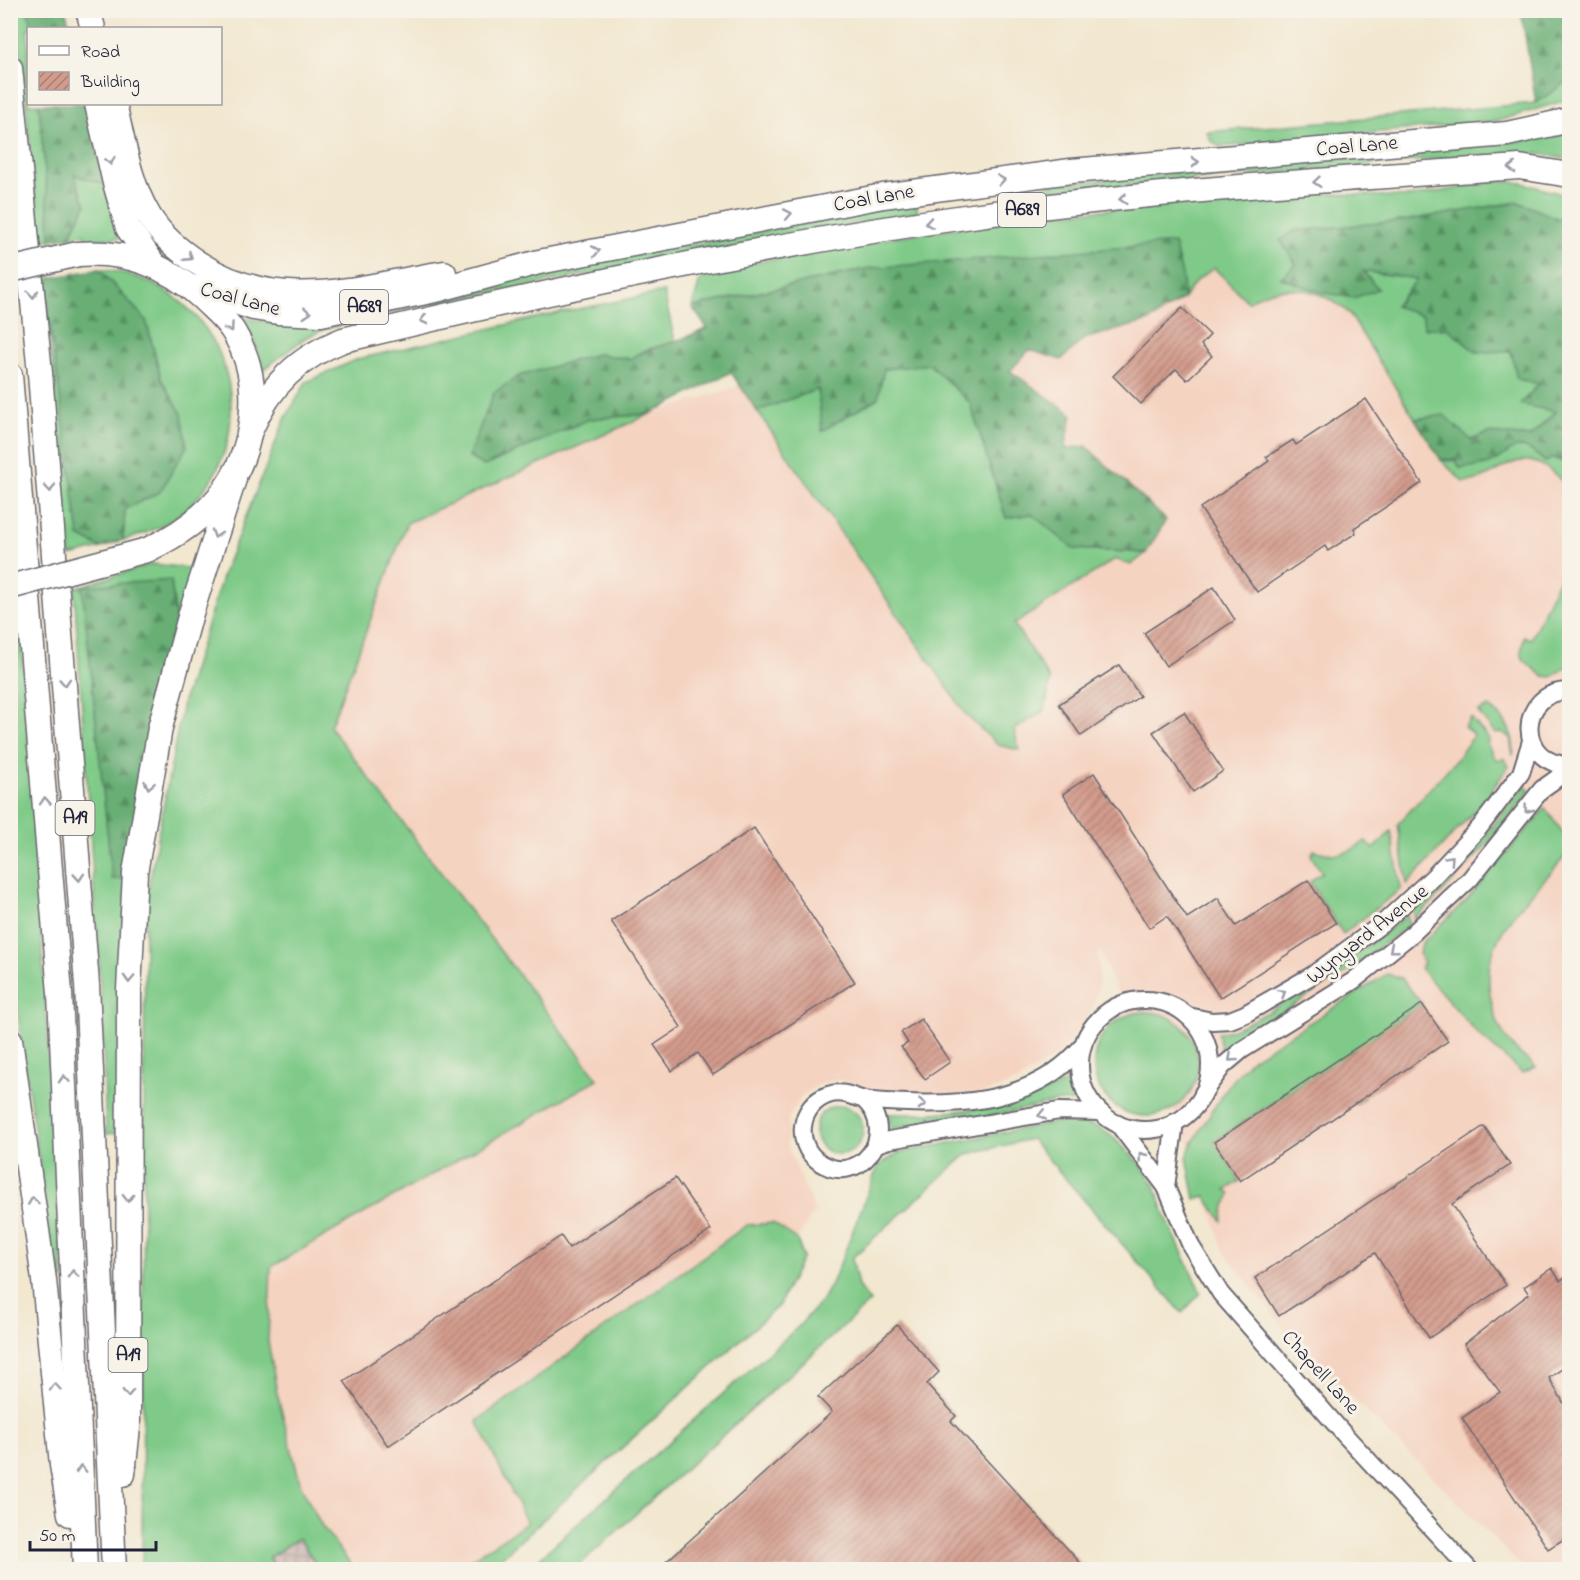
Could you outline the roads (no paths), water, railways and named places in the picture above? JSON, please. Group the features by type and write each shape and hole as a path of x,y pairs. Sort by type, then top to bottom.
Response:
{"highway":[{"path":"78,10 81,27"},
{"path":"88,10 93,27"},
{"name":"A19","path":"10,68 40,373 87,985 114,1569"},
{"name":"A689","path":"97,105 128,228 154,265"},
{"name":"A689","path":"114,105 138,194 149,216 164,237 180,252 212,272 240,285 266,292 310,294 443,273 539,262"},
{"name":"Coal Lane","path":"189,286 253,308 321,314 440,289 539,262 883,196 1071,171 1507,134 1569,120"},
{"name":"Coal Lane","path":"252,429 261,405 283,377 324,347 343,339 481,307 794,245 963,217 1082,202 1519,167 1569,175"},
{"name":"A689","path":"10,270 78,254 107,252 154,265 189,286 220,315 233,332 249,366 252,380 252,429 247,451 234,479 188,527 147,550 10,587"},
{"name":"A19","path":"10,375 60,993 85,1569"},
{"name":"A19","path":"114,1569 128,1427 129,990 135,873 160,728 191,613 234,479"},
{"path":"10,1040 44,1280 62,1465 79,1569"}],"street":[{"name":"Wynyard Avenue","path":"1568,689 1546,697 1533,711 1529,723 1531,741 1521,773 1480,826 1433,877 1382,924 1311,976 1245,1014 1230,1020 1212,1021 1188,1016 1159,1001 1129,1002 1102,1016 1089,1031 1080,1057 1082,1081 1089,1097 1100,1112 1118,1124 1147,1130 1175,1122 1192,1110 1223,1066 1242,1050 1353,981 1422,925 1470,879 1542,789 1569,767"},
{"path":"1531,741 1546,760 1569,767"},
{"name":"Wynyard Avenue","path":"1188,1016 1202,1033 1209,1052 1209,1073 1203,1093"},
{"path":"1083,1045 1069,1062 1027,1087 968,1103 933,1104 864,1100 843,1093 821,1098 806,1114 802,1128 805,1143 818,1161 838,1169 859,1164 876,1144 889,1140 1059,1112 1100,1112"},
{"path":"864,1100 870,1106 878,1122 876,1144"},
{"path":"1166,1187 1175,1122"},
{"name":"Chapell Lane","path":"1118,1124 1166,1187 1191,1246 1221,1294 1343,1433 1470,1569"}]}
